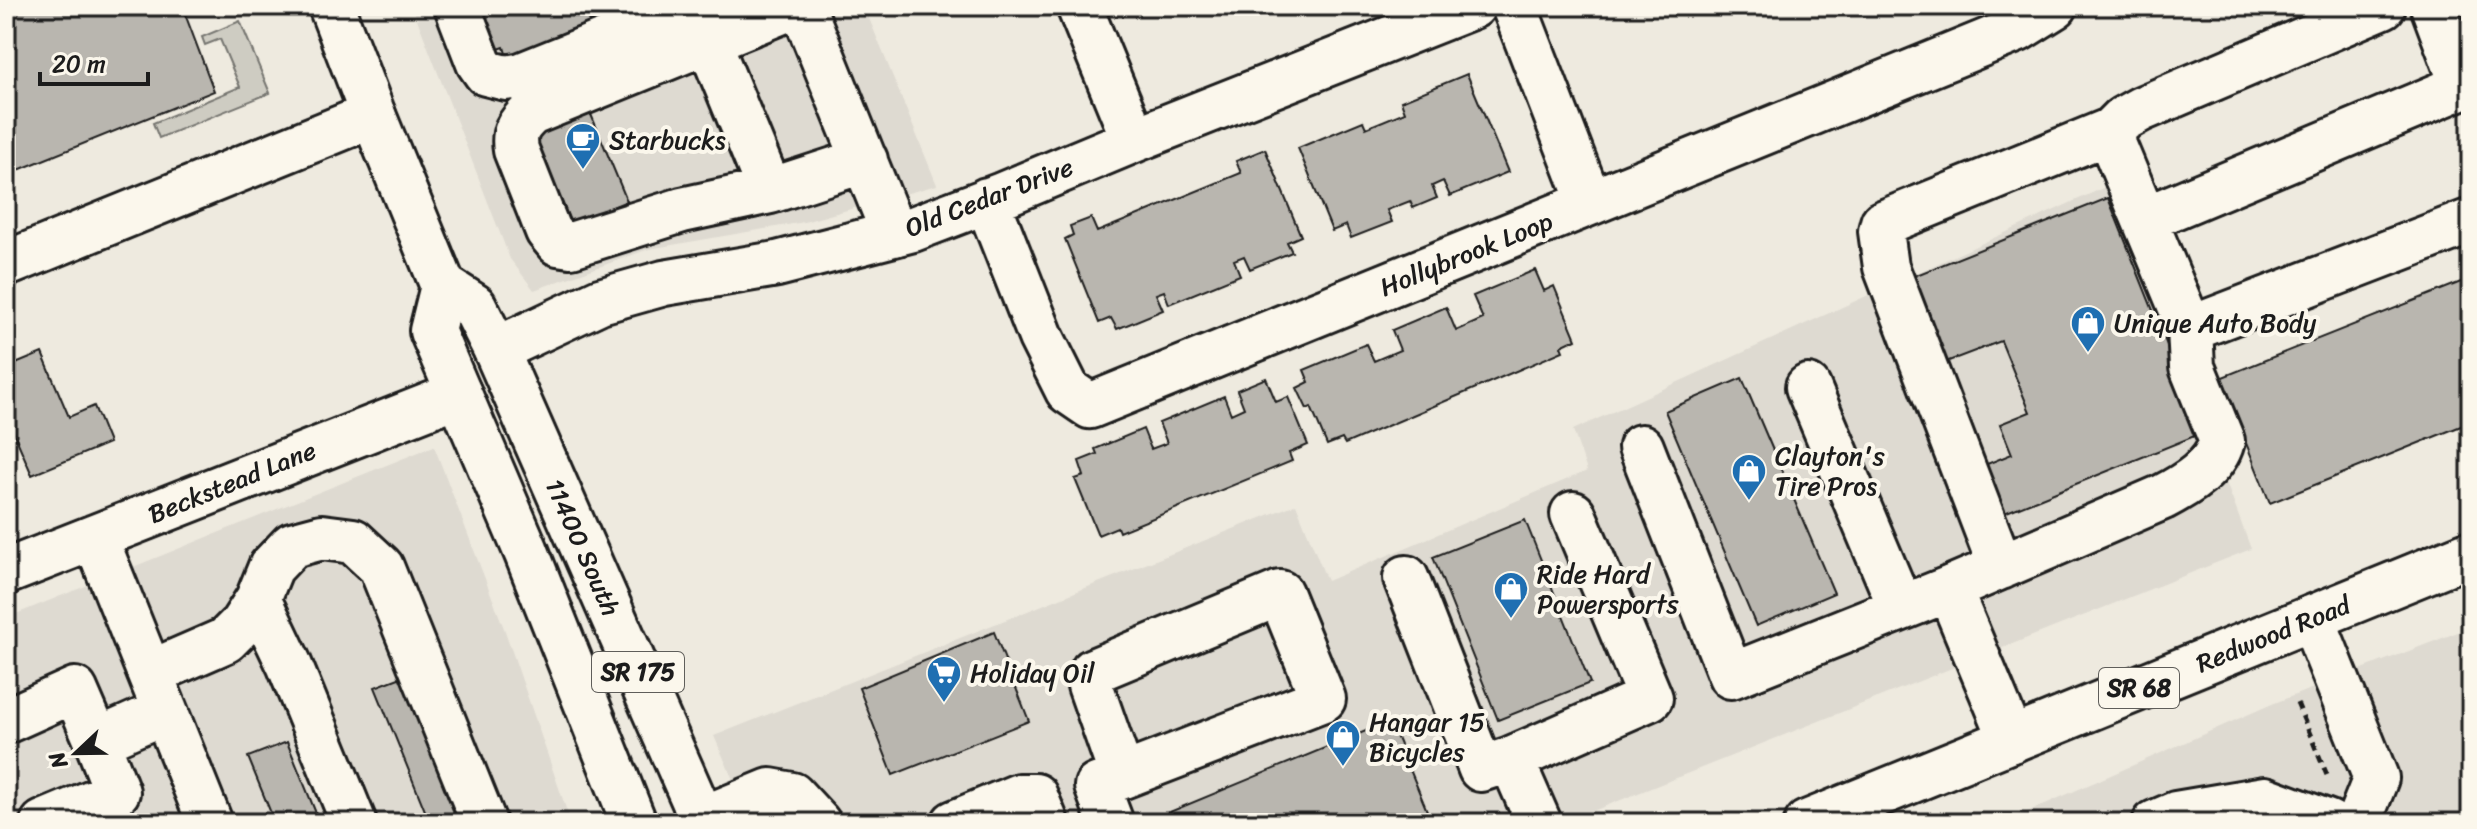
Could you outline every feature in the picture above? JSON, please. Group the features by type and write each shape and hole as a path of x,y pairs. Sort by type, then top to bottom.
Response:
{"street":[{"path":"331,6 443,286"},
{"path":"457,6 479,63 486,73 506,78 698,18 794,6"},
{"path":"802,6 894,234"},
{"path":"1079,6 1134,140"},
{"name":"Old Cedar Drive","path":"496,350 600,301 664,283 777,264 894,234 987,200 1473,6"},
{"path":"1514,6 1590,203"},
{"name":"Hollybrook Loop","path":"987,200 1041,337 1068,391 1090,406 2018,29 2055,6"},
{"path":"2001,567 1886,267 1881,231 1883,223 2112,130 2123,119 2141,109 2383,6"},
{"path":"2145,219 2467,96 2433,6"},
{"path":"698,18 770,191"},
{"path":"698,18 531,113 519,125 514,136 516,150 548,231 558,243 571,245 682,210 770,191 865,160"},
{"path":"6,264 373,115"},
{"path":"1641,447 1731,676 1949,589 2188,484 2219,452 2222,441 2192,367 2190,329 2114,146 2112,130"},
{"path":"2190,329 2471,221"},
{"name":"11400 South","path":"634,823 568,653 432,331 443,286 474,306 496,350 703,821"},
{"path":"1808,387 1901,608"},
{"name":"Beckstead Lane","path":"6,572 459,394"},
{"path":"1406,578 1481,769 1511,759 1650,698 1573,514"},
{"path":"95,537 210,823"},
{"path":"97,741 203,652 226,640 242,624 258,599 271,567 292,545 322,537 353,541 381,567 484,823"},
{"name":"Redwood Road","path":"1807,823 2471,553"},
{"path":"1949,589 2012,740"},
{"path":"1111,823 1097,786 1323,699 1280,593 1093,671 1090,685 1122,776"},
{"path":"258,599 289,664 354,823"},
{"path":"2312,618 2376,778 2358,823"},
{"path":"6,721 75,690 117,792 43,823"},
{"path":"1511,759 1539,823"},
{"path":"703,821 770,791 792,795 818,823"},
{"path":"954,823 1019,796 1035,796 1046,823"},
{"path":"2155,823 2176,814 2265,799 2330,803"}],"path":[{"path":"2297,703 2330,803"}],"shaded area":[{"path":"412,6 864,6 937,185 804,222 649,249 534,290 510,259"},
{"path":"240,21 270,93 159,138 153,123 240,87 220,39 205,45 202,37"},
{"path":"2114,183 2251,549 1563,823 752,823 714,736 1296,504 1327,581 1587,471 1573,430"},
{"path":"434,446 505,631 571,823 6,823 6,618"},
{"path":"2471,627 2471,823 2002,823 2272,704"}],"building":[{"path":"6,6 182,6 214,91 6,175"},
{"path":"469,6 583,6 591,27 508,60 504,47 487,53"},
{"path":"1467,74 1508,172 1450,196 1443,181 1432,186 1437,198 1413,208 1410,201 1387,210 1392,222 1351,238 1346,225 1332,231 1298,148 1363,121 1366,128 1405,112 1401,101"},
{"path":"590,112 627,201 571,224 534,135"},
{"path":"1265,149 1301,236 1287,242 1292,252 1250,269 1244,256 1234,260 1240,275 1169,304 1164,291 1156,294 1163,310 1117,329 1111,318 1099,323 1065,239 1073,235 1070,226 1091,218 1097,232 1241,173 1236,161"},
{"name":"Unique Auto Body","path":"2108,198 2202,433 1992,518 1972,470 2012,454 2000,424 2030,412 2001,341 1933,367 1899,282"},
{"path":"1535,270 1544,291 1554,286 1576,339 1561,346 1563,351 1345,444 1342,439 1327,445 1311,407 1307,409 1297,388 1309,382 1304,370 1366,344 1374,361 1400,350 1392,330 1446,307 1456,331 1483,319 1473,296"},
{"path":"2471,278 2471,422 2270,503 2220,378"},
{"path":"42,353 69,417 94,406 109,443 32,475 6,415 6,368"},
{"path":"1266,378 1276,402 1288,397 1308,445 1289,453 1292,461 1119,532 1117,527 1098,535 1075,479 1084,476 1079,461 1097,454 1095,449 1143,429 1151,449 1167,443 1159,423 1224,396 1231,414 1244,408 1237,390"},
{"name":"Clayton's Tire Pros","path":"1742,378 1834,593 1756,626 1665,411"},
{"name":"Ride Hard Powersports","path":"1525,520 1590,683 1498,720 1433,557"},
{"name":"Holiday Oil","path":"994,632 1029,721 893,775 859,688"},
{"path":"404,676 503,823 430,823 375,687"},
{"name":"Hangar 15 Bicycles","path":"1390,721 1432,823 1163,823 1160,816"},
{"path":"287,742 320,823 275,823 248,757"}],"place":[{"name":"Starbucks","path":"583,171"},
{"name":"Unique Auto Body","path":"2088,354"},
{"name":"Clayton's Tire Pros","path":"1749,502"},
{"name":"Ride Hard Powersports","path":"1511,620"},
{"name":"Holiday Oil","path":"944,704"},
{"name":"Hangar 15 Bicycles","path":"1343,768"}]}
